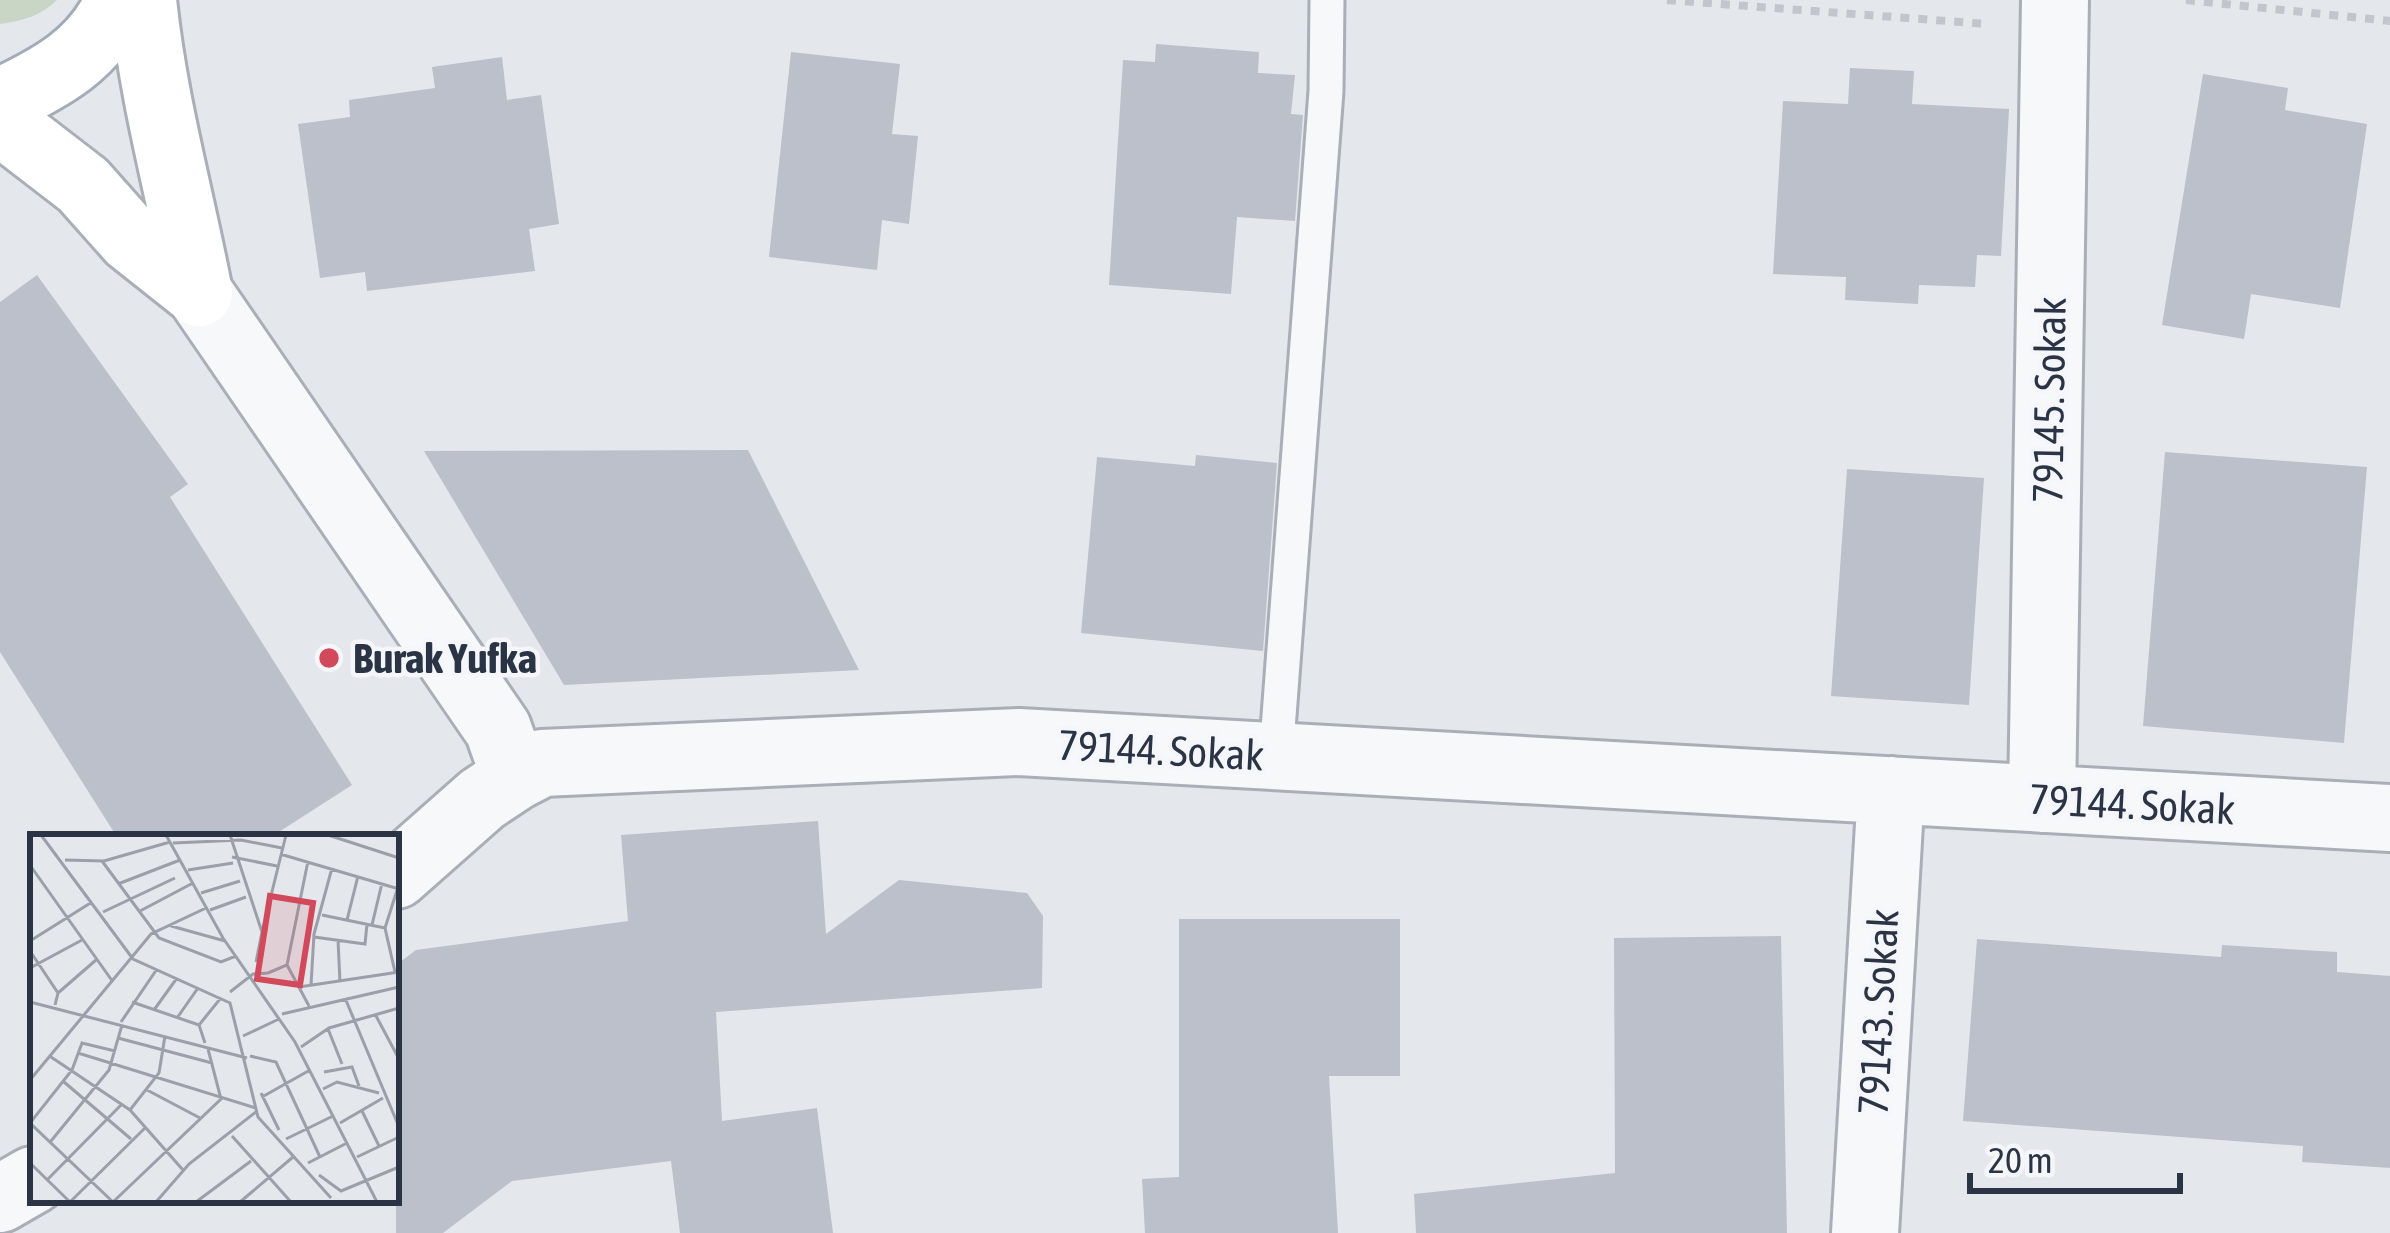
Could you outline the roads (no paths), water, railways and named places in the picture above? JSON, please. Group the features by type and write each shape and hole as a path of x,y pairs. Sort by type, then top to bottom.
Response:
{"main road":[{"path":"0,102 76,60 107,28 119,0"},
{"path":"143,0 159,120 200,292"},
{"path":"0,121 83,185 130,239 200,292"}],"street":[{"name":"79145. Sokak","path":"2027,12 2042,799"},
{"path":"200,292 498,729 515,777 482,799 399,872"},
{"name":"79144. Sokak","path":"515,777 542,763 1019,742 2390,818"},
{"name":"79143. Sokak","path":"1865,1233 1891,790"},
{"path":"0,1199 30,1182"}],"lane":[{"path":"1276,756 1326,92 1327,0"}],"place":[{"name":"Burak Yufka","path":"329,658"}]}
